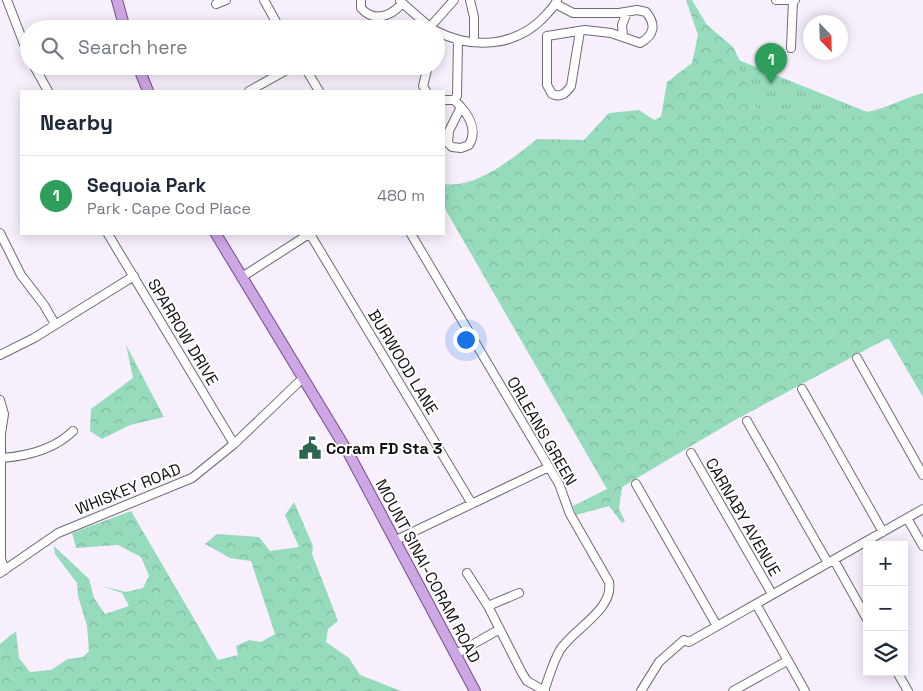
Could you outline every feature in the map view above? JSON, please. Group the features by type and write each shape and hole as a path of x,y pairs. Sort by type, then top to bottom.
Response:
{"main road":[{"path":"117,0 123,20"},
{"path":"142,75 148,90"},
{"name":"MOUNT SINAI-CORAM ROAD","path":"217,235 349,454 475,691"}],"street":[{"path":"7,0 20,34"},
{"path":"216,4 226,0"},
{"path":"264,0 275,20"},
{"path":"361,0 361,8 364,11 384,17 396,11 401,1 422,20"},
{"path":"442,20 454,0"},
{"path":"470,0 474,17 474,42"},
{"path":"776,0 794,0 791,48"},
{"path":"445,35 458,40 474,42 501,42 516,37 537,25 556,2 573,13 637,10 646,12 653,21 653,30 650,36 640,43 623,36 580,31 547,36"},
{"path":"623,36 622,25 626,12"},
{"path":"537,25 547,36 547,85 552,94 561,95 566,93 571,86 580,31"},
{"path":"454,100 458,89 458,40"},
{"path":"39,75 47,90"},
{"path":"251,90 278,75"},
{"path":"309,75 318,90"},
{"path":"425,90 423,86 426,75"},
{"path":"445,100 454,100 461,107 470,119 473,135 469,145 461,148 452,147 447,139 448,131 461,107"},
{"path":"0,233 21,275 56,324"},
{"name":"SPARROW DRIVE","path":"109,235 234,444"},
{"path":"242,277 307,235"},
{"name":"BURWOOD LANE","path":"310,235 472,504"},
{"name":"ORLEANS GREEN","path":"412,235 559,484 570,514 609,582 610,590 600,609 560,649 544,691"},
{"path":"0,355 34,338 134,276"},
{"path":"858,358 923,475"},
{"name":"WHISKEY ROAD","path":"2,572 58,533 192,478 234,444 303,378"},
{"path":"802,389 883,532"},
{"path":"0,400 4,414 1,434 2,572"},
{"path":"747,421 863,613"},
{"path":"2,458 25,456 63,441 73,432"},
{"name":"CARNABY AVENUE","path":"691,453 772,594"},
{"path":"396,540 549,467"},
{"path":"636,484 717,626"},
{"path":"640,691 652,670 669,652 684,640 689,642 923,509"},
{"path":"907,518 923,546"},
{"path":"468,573 488,606 498,630 527,681 544,691"},
{"path":"488,606 519,593"},
{"path":"756,604 805,691"},
{"path":"456,654 498,630"},
{"path":"733,691 787,661"},
{"path":"899,676 908,691"}],"green space":[{"path":"686,0 692,0 707,25 733,47 752,90 866,112 923,93 923,397 889,339 884,340 735,420 622,487 619,509 625,521 622,523 609,506 576,515 573,506 607,489 445,209 445,184 469,182 481,177 505,163 537,139 584,140 609,113 639,110 654,120 661,117 667,82 692,63 698,35"},
{"path":"736,59 887,120 757,108"},
{"path":"126,345 164,417 130,425 102,439 90,431 91,409 133,378"},
{"path":"294,502 313,546 312,554 338,621 328,629 326,642 349,658 360,675 401,691 0,691 0,644 16,631 19,658 30,672 51,670 68,659 83,657 89,651 87,626 78,596 77,583 55,554 54,546 89,579 94,598 105,614 129,606 122,593 102,586 126,592 143,588 149,576 141,557 118,545 76,548 72,533 131,511 218,660 238,655 236,646 249,640 261,642 275,634 251,561 230,558 205,544 217,534 259,537 270,551 299,547 285,515"}],"place":[{"name":"Sequoia Park","path":"771,84"},
{"name":"Coram FD Sta 3","path":"310,448"}]}
